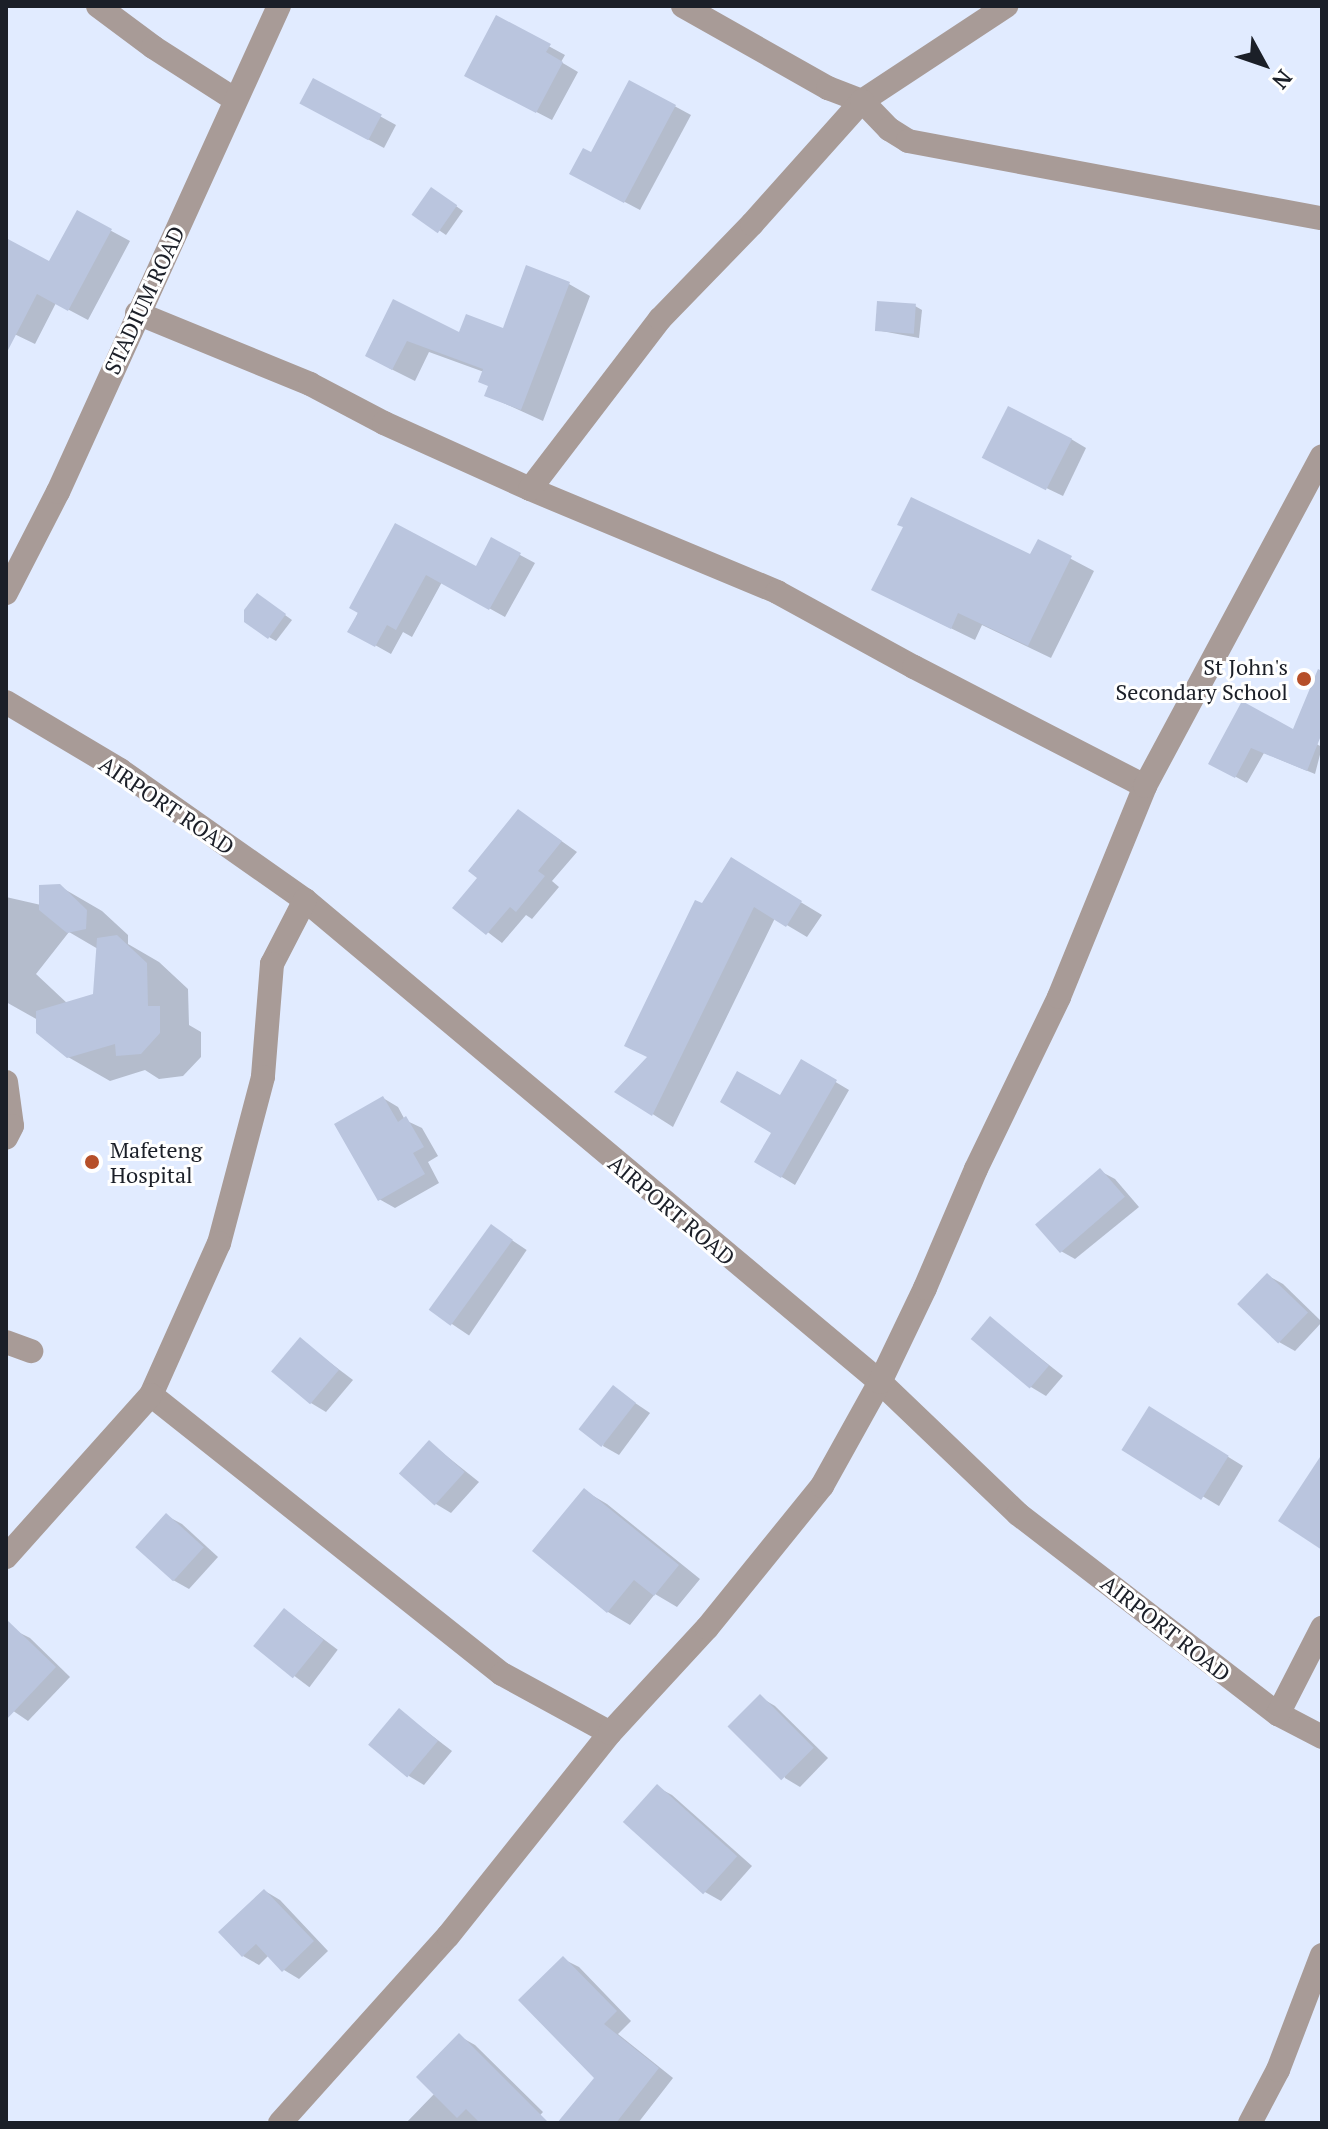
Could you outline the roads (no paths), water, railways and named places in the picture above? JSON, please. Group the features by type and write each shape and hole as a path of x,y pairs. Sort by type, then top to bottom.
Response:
{"street":[{"path":"98,6 153,47 236,100"},
{"name":"STADIUM ROAD","path":"6,593 58,492 279,6"},
{"path":"683,6 828,88 862,101 889,129 908,141 1320,218"},
{"path":"530,489 660,319 752,224 862,101 1006,6"},
{"path":"137,313 310,384 384,423 530,489 777,592 914,667 1145,786"},
{"path":"280,2123 448,1936 610,1733 707,1628 822,1486 880,1382 1059,997 1145,786 1322,456"},
{"name":"AIRPORT ROAD","path":"6,702 120,770 305,900 880,1382 1018,1514 1278,1714 1322,1737"},
{"path":"6,1557 151,1395 219,1243 263,1077 272,964 305,900"},
{"path":"6,1082 12,1126 6,1138"},
{"path":"6,1342 31,1351"},
{"path":"151,1395 502,1674 610,1733"},
{"path":"1278,1714 1322,1628"},
{"path":"1250,2123 1278,2070 1322,1955"}],"place":[{"name":"St John's Secondary School","path":"1304,679"},
{"name":"Mafeteng Hospital","path":"92,1162"}]}
